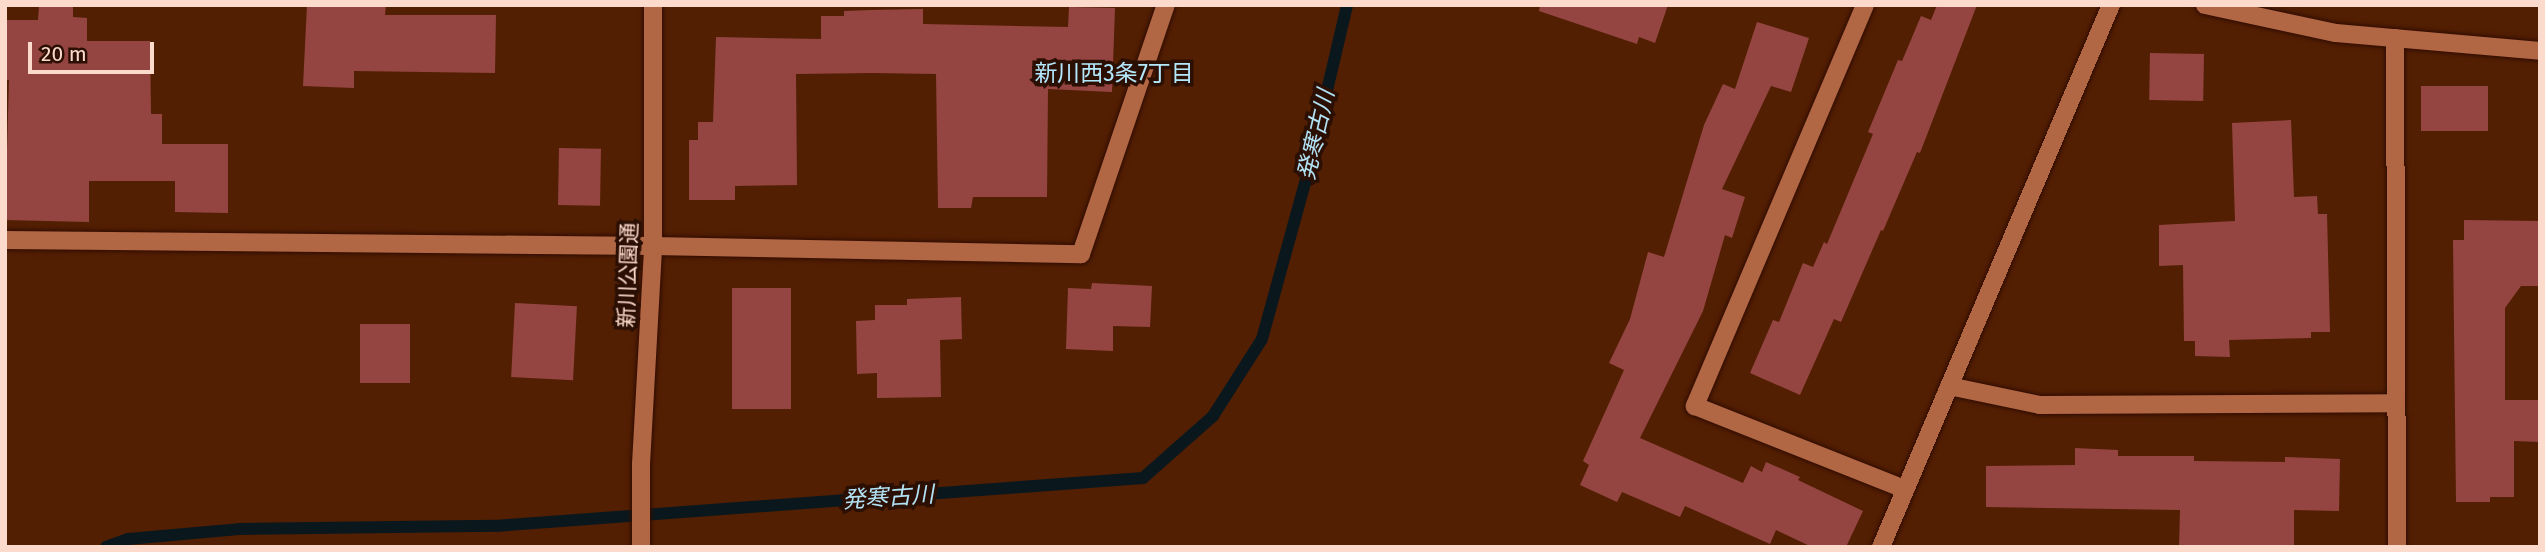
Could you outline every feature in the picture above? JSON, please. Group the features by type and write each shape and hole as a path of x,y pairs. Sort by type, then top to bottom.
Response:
{"street":[{"name":"新川公園通","path":"641,547 641,464 653,246 653,5"},
{"path":"5,240 653,246 1081,254 1166,5"},
{"path":"1865,5 1695,406 1905,489"},
{"path":"1881,547 2110,5"},
{"path":"2204,5 2336,33 2540,51"},
{"path":"2395,38 2397,547"},
{"path":"1949,386 2040,405 2396,402"}],"building":[{"path":"39,5 73,5 73,17 87,18 87,41 150,41 151,114 162,114 162,144 228,144 228,213 175,212 175,181 89,181 89,222 5,220 9,80 5,80 5,20 38,20"},
{"path":"307,5 386,5 385,15 496,15 495,73 354,71 354,88 303,86"},
{"path":"1540,5 1668,5 1655,43 1639,37 1637,44 1539,11"},
{"path":"1937,5 1977,5 1920,153 1917,152 1841,322 1834,319 1800,395 1750,373 1773,320 1779,322 1803,263 1813,267 1824,242 1827,244 1873,134 1868,132 1898,60 1902,61 1921,16 1931,20"},
{"path":"1069,7 1115,8 1112,92 1048,89 1047,197 973,197 971,208 938,208 936,74 872,73 796,74 797,185 735,186 735,200 689,200 689,140 698,140 698,122 713,122 716,37 821,39 821,16 844,16 844,11 871,10 923,9 923,24 1068,27"},
{"path":"1757,22 1809,38 1791,92 1771,86 1722,189 1745,197 1732,238 1725,235 1703,311 1640,438 1743,483 1751,466 1762,472 1766,462 1800,477 1798,480 1863,511 1846,547 1812,547 1776,530 1770,544 1685,506 1680,517 1622,492 1617,502 1580,485 1589,465 1583,461 1624,370 1609,363 1630,319 1648,252 1664,257 1704,125 1723,84 1735,89"},
{"path":"2150,53 2204,54 2203,101 2149,100"},
{"path":"2421,86 2488,86 2488,131 2421,131"},
{"path":"2291,120 2294,197 2317,196 2318,214 2327,214 2330,332 2311,332 2311,338 2229,340 2230,357 2195,356 2195,341 2184,341 2183,265 2159,266 2159,225 2235,221 2232,123"},
{"path":"559,148 601,149 600,206 558,205"},
{"path":"2464,220 2540,221 2540,286 2521,286 2505,308 2505,400 2540,400 2540,442 2514,441 2514,497 2490,497 2490,502 2456,502 2453,240 2464,240"},
{"path":"1092,283 1152,286 1150,327 1113,326 1113,351 1066,349 1068,288 1091,289"},
{"path":"732,288 791,288 791,409 732,409"},
{"path":"961,297 962,339 940,340 941,397 877,398 877,373 857,374 856,321 875,320 875,305 907,305 907,299"},
{"path":"515,303 577,306 573,380 511,377"},
{"path":"360,324 410,324 410,383 360,383"},
{"path":"2075,448 2118,450 2118,456 2194,456 2194,461 2285,462 2285,457 2340,459 2339,511 2294,510 2294,547 2179,547 2180,510 1986,507 1986,466 2075,465"}],"waterway":[{"name":"発寒古川","path":"106,547 128,539 239,529 495,526 1143,478 1213,416 1262,339 1307,176 1347,5"}],"district":[{"name":"新川西3条7丁目","path":"1114,73"}]}
